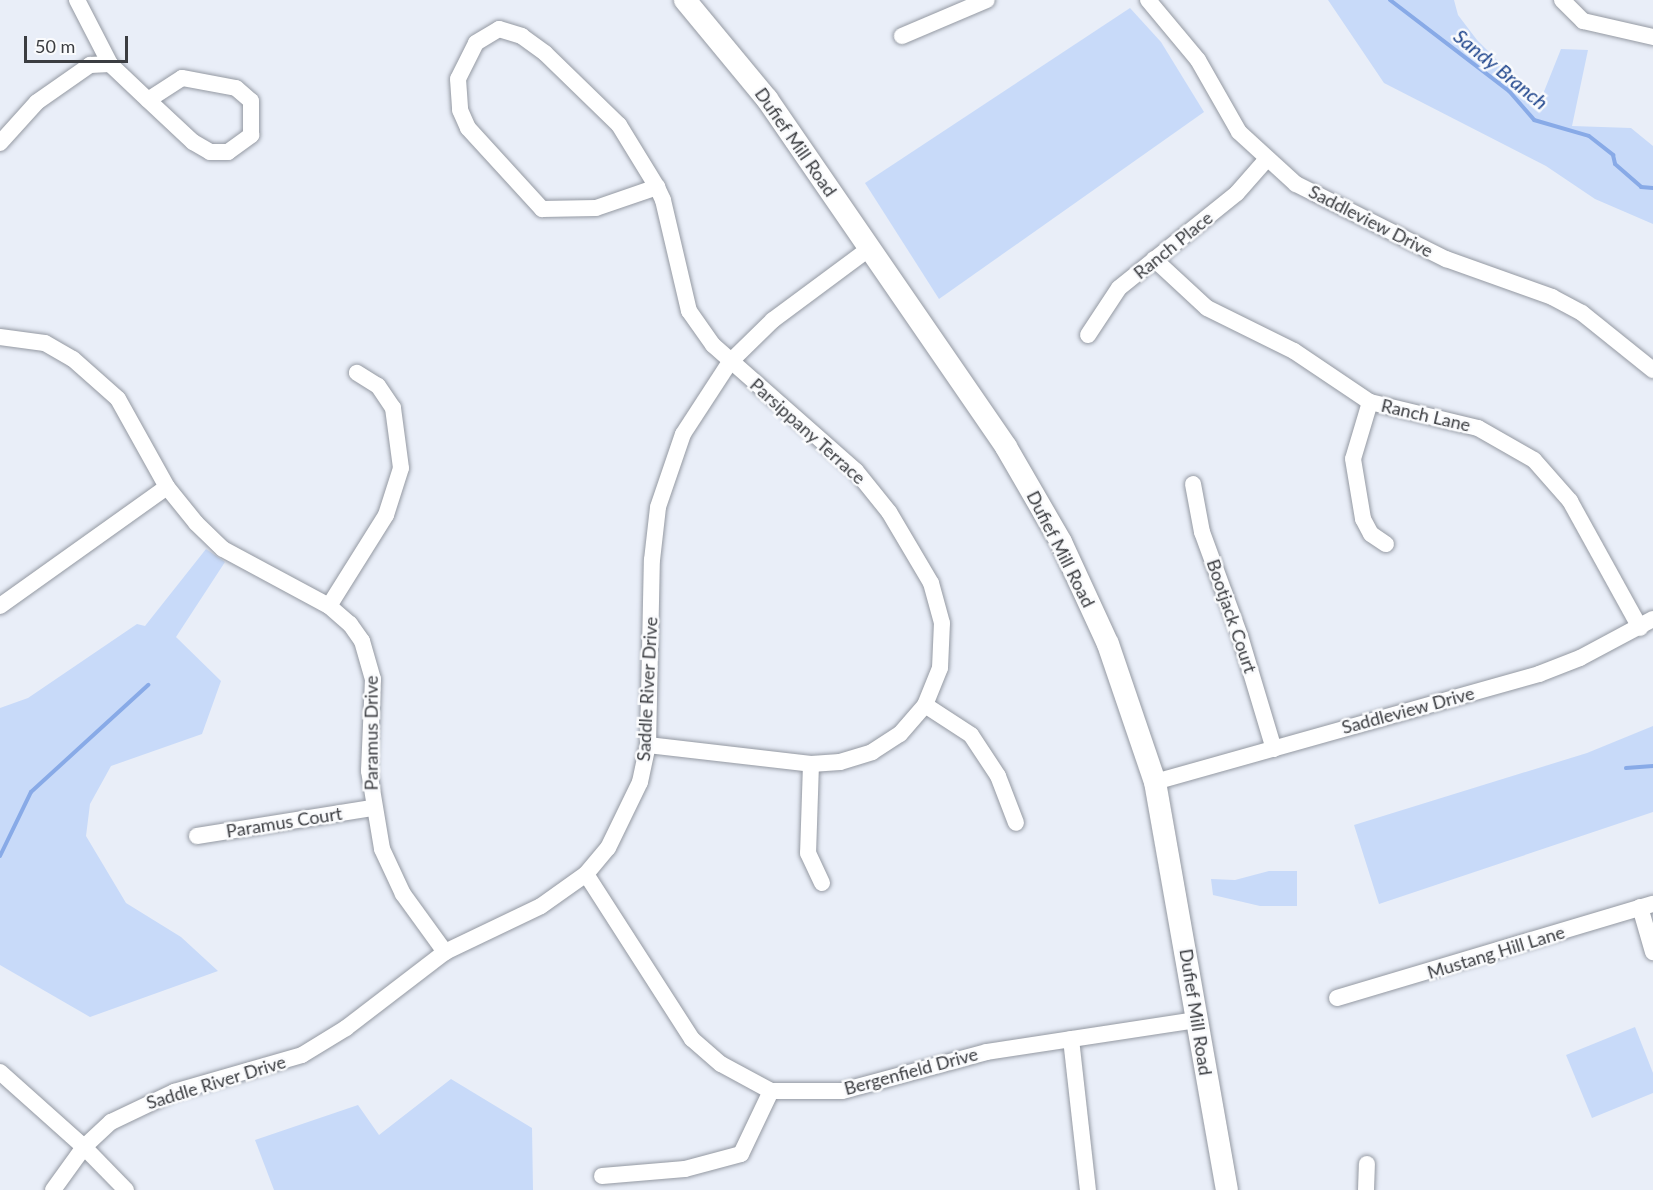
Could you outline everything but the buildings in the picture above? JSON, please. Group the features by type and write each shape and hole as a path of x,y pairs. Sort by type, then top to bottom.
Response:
{"main road":[{"name":"Dufief Mill Road","path":"685,0 767,99 1006,447 1061,542 1108,644 1155,782 1227,1190"}],"street":[{"path":"77,0 110,64 148,100 193,142 210,152 228,152 251,135 251,101 236,88 182,78 148,100"},
{"path":"902,36 987,0"},
{"name":"Saddleview Drive","path":"1148,0 1178,32 1239,132 1265,160 1296,184 1394,234 1582,313 1653,369"},
{"path":"1562,0 1582,21 1653,37"},
{"name":"Parsippany Terrace","path":"648,745 811,764 840,762 872,752 900,735 925,705 940,668 942,623 931,583 909,541 856,471 730,362 689,311 657,187 619,125 545,52 522,36 499,29 476,43 458,79 460,110 468,128 542,209 596,208 657,187"},
{"path":"0,143 37,102 90,65 110,64"},
{"name":"Ranch Place","path":"1088,335 1119,288 1237,194 1265,160"},
{"name":"Saddle River Drive","path":"53,1190 84,1147 111,1122 141,1104 302,1055 346,1028 445,952 541,906 586,874 608,848 629,810 648,745 652,560 658,507 683,434 730,362 773,320 870,248"},
{"name":"Ranch Lane","path":"1154,259 1207,308 1294,351 1370,402 1478,428 1534,460 1570,501 1646,623"},
{"name":"Paramus Drive","path":"0,337 45,343 81,366 118,399 167,487 223,549 329,606 351,624 369,660 372,808 382,849 403,894 445,952"},
{"path":"329,606 386,515 401,468 393,408 378,386 357,373"},
{"path":"1370,402 1353,459 1363,519 1371,534 1386,544"},
{"name":"Bootjack Court","path":"1193,484 1202,532 1274,748"},
{"path":"0,606 167,487"},
{"name":"Saddleview Drive","path":"1155,782 1539,674 1646,623"},
{"path":"925,705 971,735 998,776 1016,823"},
{"path":"811,764 808,853 822,883"},
{"name":"Paramus Court","path":"196,836 372,808"},
{"name":"Bergenfield Drive","path":"586,874 692,1039 721,1064 771,1091 842,1091 987,1052 1197,1020"},
{"path":"1646,905 1653,952"},
{"name":"Mustang Hill Lane","path":"1337,998 1646,905"},
{"path":"1071,1039 1088,1190"},
{"path":"0,1072 84,1147 126,1190"},
{"path":"602,1176 685,1168 741,1154 771,1091"},
{"path":"1366,1190 1367,1164"}],"shaded area":[{"path":"1328,0 1454,0 1458,15 1477,40 1530,93 1543,94 1561,49 1588,50 1572,126 1631,128 1653,146 1653,224 1595,199 1546,166 1384,83"},
{"path":"1130,8 1161,42 1204,112 939,299 865,183"},
{"path":"206,549 225,562 176,637 221,681 202,734 111,766 90,804 86,836 126,903 181,937 218,971 90,1017 0,965 0,708 28,698 137,624 145,626"},
{"path":"1653,726 1653,812 1379,904 1354,825 1587,753"},
{"path":"1269,871 1297,871 1297,906 1260,906 1213,895 1211,879 1235,880"},
{"path":"1635,1027 1653,1073 1653,1093 1592,1118 1566,1055"},
{"path":"451,1079 532,1128 533,1190 274,1190 255,1140 358,1105 379,1135"}],"waterway":[{"name":"Sandy Branch","path":"1390,0 1509,91 1534,120 1589,136 1613,155 1615,164 1641,187 1653,188"},
{"path":"0,856 31,792 148,685"},
{"path":"1626,768 1653,766"}]}
